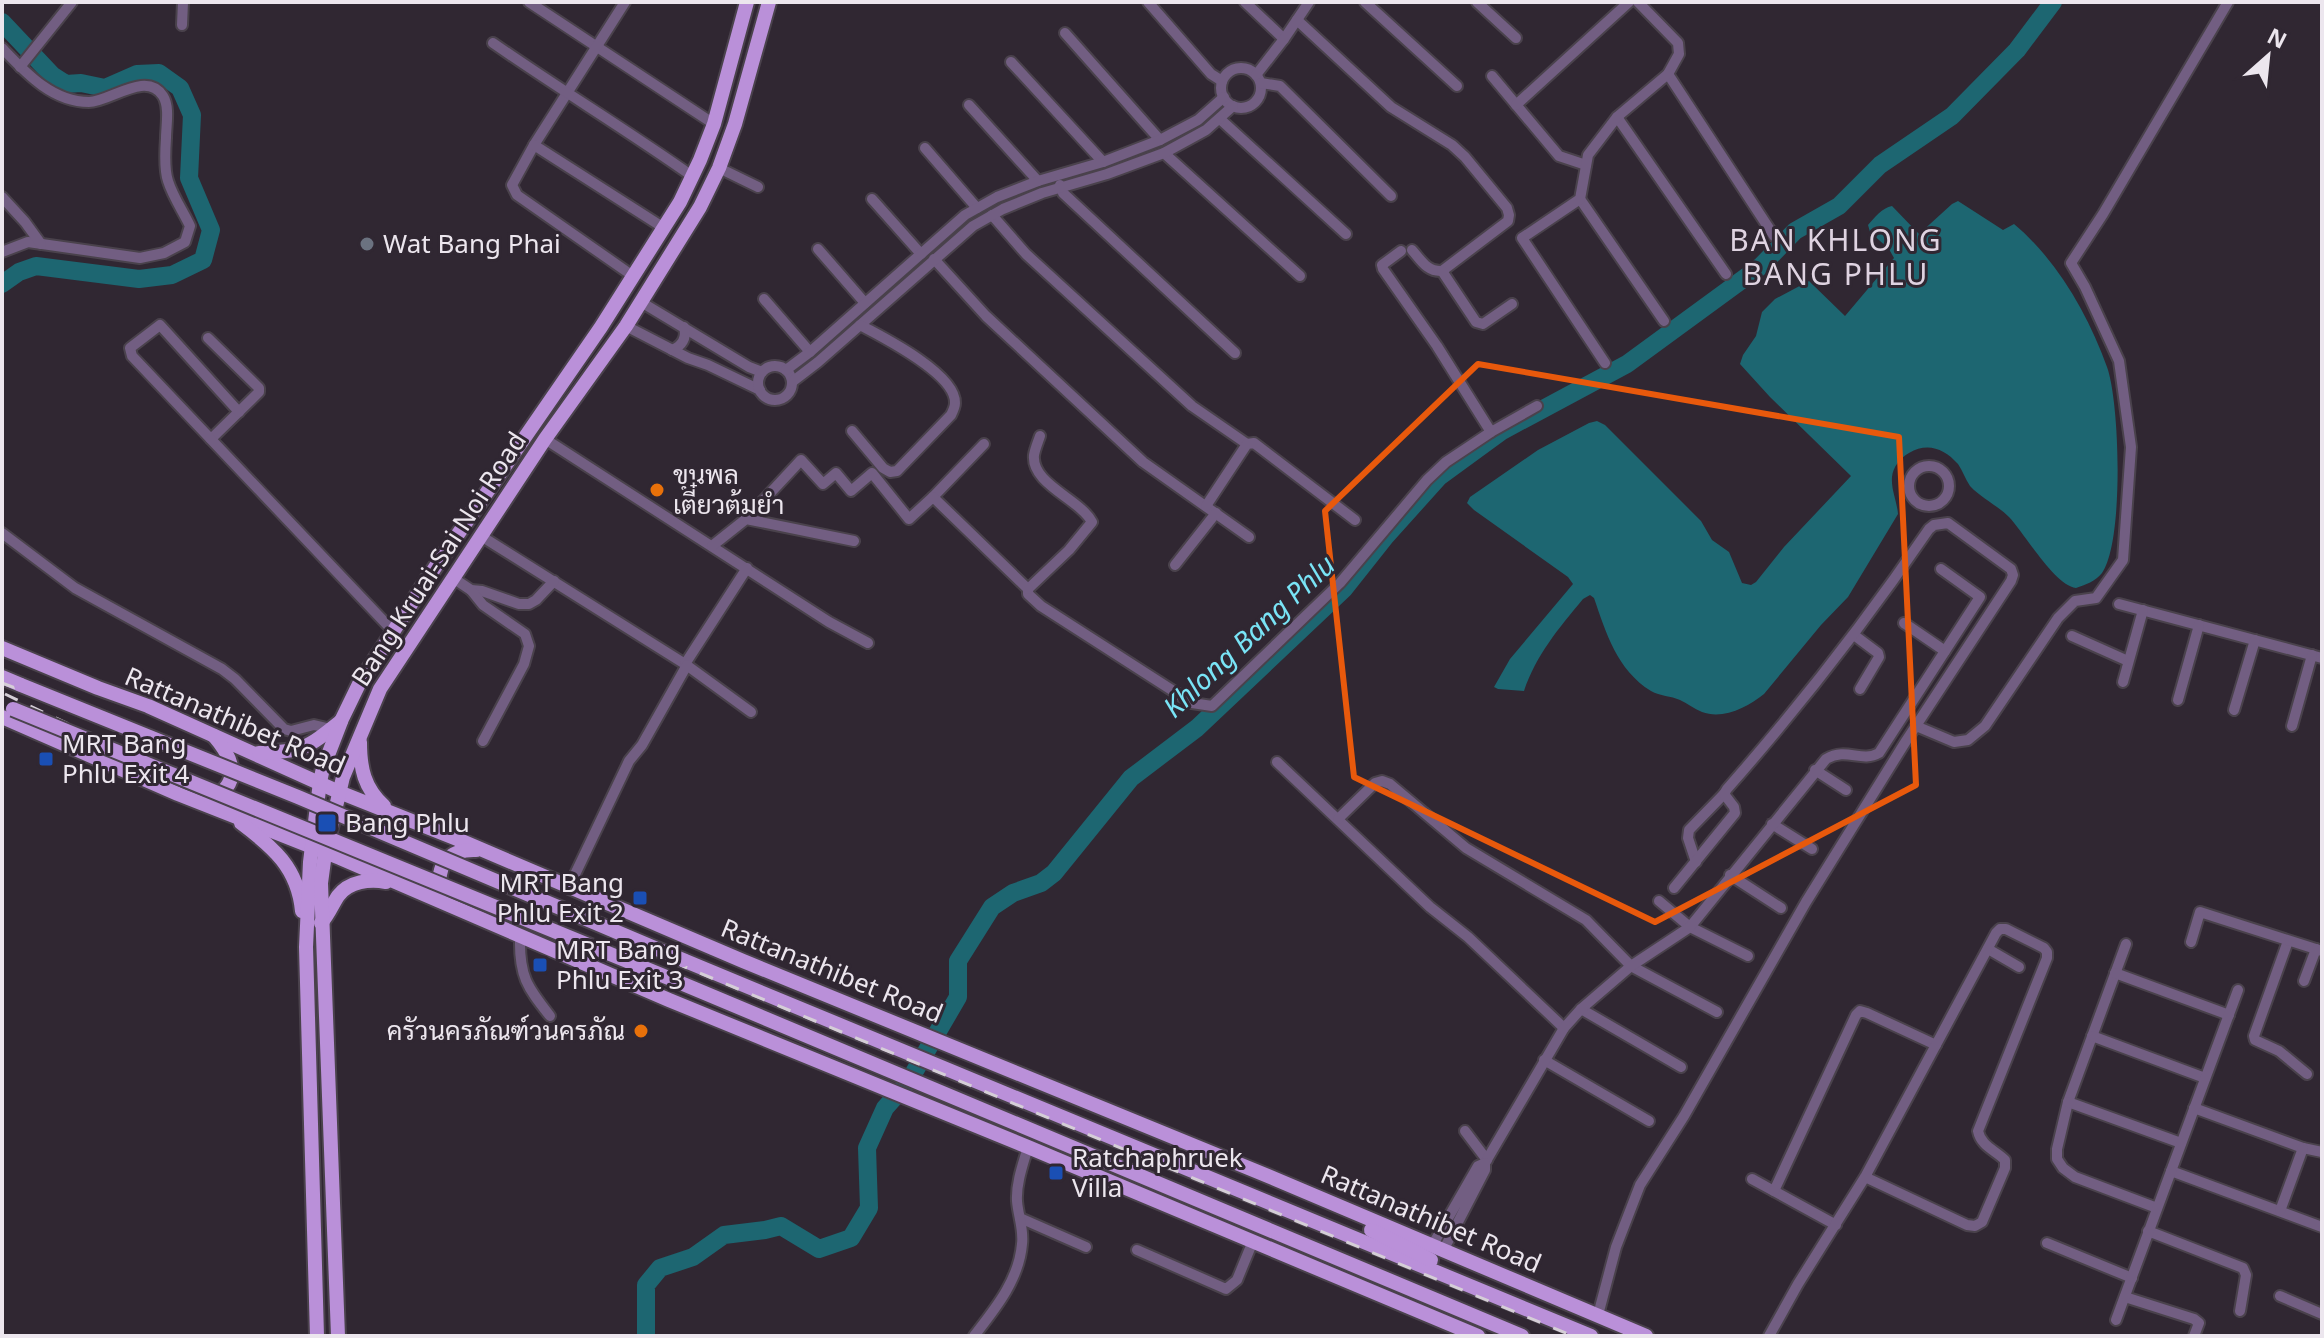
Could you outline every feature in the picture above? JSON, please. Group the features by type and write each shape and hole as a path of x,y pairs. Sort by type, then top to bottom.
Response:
{"main road":[{"name":"Bang Kruai-Sai Noi Road","path":"317,1336 306,947 318,850 320,782 336,730 359,684 393,631 601,327 664,228 692,176 714,124 747,2"},
{"name":"Bang Kruai-Sai Noi Road","path":"338,1336 318,850 380,689 545,439 626,326 700,207 735,124 769,2"},
{"name":"Rattanathibet Road","path":"2,648 211,732 339,792 1268,1176 1646,1336"},
{"name":"Rattanathibet Road","path":"2,677 298,797 1591,1336"},
{"path":"6,710 189,798 1478,1336"},
{"path":"6,710 676,981 1516,1334"},
{"path":"255,753 292,751 309,746 336,730 357,744 364,780 370,792 391,812"},
{"path":"189,798 202,801 213,799 228,785 231,759 211,732"},
{"path":"222,810 271,845 286,863 301,900 306,947"},
{"path":"462,911 445,899 440,890 441,869 453,854 464,850 491,854"},
{"path":"321,923 338,895 364,880 382,881 424,894"},
{"path":"1268,1176 1522,1307"},
{"path":"1229,1231 1516,1334"}],"street":[{"path":"22,63 72,2"},
{"path":"182,25 183,2"},
{"path":"529,2 714,124"},
{"path":"625,2 512,185 517,195 633,276"},
{"path":"1148,2 1211,74 1222,81"},
{"path":"1245,2 1284,39"},
{"path":"1309,2 1259,79 1260,96 1256,102 1241,108 1233,106 1224,97 1222,81 1227,74 1242,68 1259,79 1280,86 1391,196"},
{"path":"1365,2 1457,86"},
{"path":"1477,2 1516,38"},
{"path":"1516,105 1629,2"},
{"path":"1638,2 1678,43 1679,54 1668,74 1617,117 1588,155 1580,199 1664,321"},
{"path":"1916,726 1954,742 1968,740 1985,726 2058,618 2075,601 2096,598 2123,560 2131,447 2119,361 2071,263 2228,2"},
{"path":"1297,20 1391,107 1452,145 1507,208 1508,221 1442,271 1434,272 1407,251 1382,265 1491,432"},
{"path":"1065,33 1160,140"},
{"path":"493,43 692,176"},
{"path":"2,48 22,63 42,86 79,101 93,102 136,86 150,86 162,94 166,106 167,180 190,226 185,242 164,253 140,258 28,242 2,252"},
{"path":"1011,62 1103,162"},
{"path":"1668,74 1774,236"},
{"path":"1492,76 1559,156 1586,165"},
{"path":"786,370 965,215 997,197 1038,181 1103,162 1160,140 1198,120 1224,97"},
{"path":"969,105 1038,181"},
{"path":"792,382 786,370 774,366 762,372 758,384 764,396 776,400 788,394 792,382 973,226 1016,203 1164,153 1206,130 1233,106"},
{"path":"1617,117 1726,274"},
{"path":"1220,119 1346,234"},
{"path":"534,145 664,228"},
{"path":"925,148 977,208"},
{"path":"1164,153 1300,276"},
{"path":"719,168 758,187"},
{"path":"1056,176 1063,193 1235,353"},
{"path":"2,197 41,244"},
{"path":"872,199 921,254"},
{"path":"1580,199 1522,238 1605,363"},
{"path":"992,215 1026,254 1181,396 1247,444 1254,443 1261,447 1355,520"},
{"path":"818,249 865,303"},
{"path":"934,259 986,316 1143,462 1249,537"},
{"path":"1442,271 1476,322 1483,324 1512,304"},
{"path":"764,299 810,352"},
{"path":"641,302 762,372"},
{"path":"239,412 160,325 130,348 132,356 393,631"},
{"path":"852,431 883,468 890,472 897,471 951,415 955,403 952,390 938,374 896,344 860,325"},
{"path":"626,326 760,390"},
{"path":"672,350 683,342 686,334 684,327"},
{"path":"208,338 259,388 259,392 211,439"},
{"path":"933,497 1028,589 1030,598 1192,703 1212,706 1340,583 1427,480 1446,462 1537,406"},
{"path":"1028,589 1069,550 1092,522 1036,468 1034,457 1040,436"},
{"path":"545,439 829,622 868,643"},
{"path":"712,546 746,519 801,460 823,484 836,473 851,491 872,473 909,519 984,444"},
{"path":"1206,506 1247,444"},
{"path":"1933,467 1946,477 1948,493 1936,505 1919,504 1909,491 1912,475 1921,468 1933,467"},
{"path":"1936,505 1942,523"},
{"path":"1175,565 1216,513"},
{"path":"746,519 854,541"},
{"path":"1598,1315 1616,1247 1640,1185 1684,1116 1806,902 2013,575 2011,569 1948,523 1929,529 1854,635 1774,735 1689,830 1688,838 1696,862"},
{"path":"2,533 75,588 222,669 284,729 291,731 314,725 336,730"},
{"path":"481,536 686,664 751,712"},
{"path":"569,887 629,761 642,745 686,664 747,568"},
{"path":"1438,1248 1478,1166 1486,1161 1564,1028 1631,966 1690,927 1826,759 1834,754 1850,753 1866,757 1879,753 1980,597 1941,569"},
{"path":"453,578 471,590 483,605 525,634 529,646 524,664 483,741"},
{"path":"471,590 529,604 554,581"},
{"path":"2119,604 2317,656 2292,726"},
{"path":"2123,682 2143,610"},
{"path":"1904,623 1945,651"},
{"path":"2178,700 2199,625"},
{"path":"1854,635 1879,657 1860,689"},
{"path":"2072,636 2128,661"},
{"path":"2234,710 2255,640"},
{"path":"1277,762 1564,1028"},
{"path":"1815,770 1846,790"},
{"path":"1338,819 1375,783 1382,781 1390,784 1466,848 1586,920 1631,966 1717,1012"},
{"path":"1674,888 1735,813 1724,794"},
{"path":"1772,824 1812,849"},
{"path":"1730,875 1781,908"},
{"path":"1659,901 1690,927 1748,956"},
{"path":"2191,942 2200,912 2319,950 2304,981"},
{"path":"1769,1336 1865,1177 2000,929 2044,948 2047,958 1978,1131 1979,1138 2005,1160 2005,1168 1982,1222 1975,1226 1967,1225 1865,1177"},
{"path":"520,937 521,968 529,990 550,1016"},
{"path":"2288,941 2254,1036 2255,1040 2279,1051 2307,1074"},
{"path":"2126,944 2068,1102 2057,1159 2075,1177 2157,1208"},
{"path":"1988,949 2019,967"},
{"path":"2115,973 2229,1015"},
{"path":"2116,1320 2238,990"},
{"path":"1581,1009 1681,1067"},
{"path":"1774,1191 1860,1011 1936,1045"},
{"path":"2092,1036 2205,1078"},
{"path":"1544,1060 1649,1121"},
{"path":"2068,1102 2181,1143"},
{"path":"2194,1108 2322,1152"},
{"path":"1465,1131 1486,1161"},
{"path":"974,1336 1012,1282 1022,1244 1017,1189 1028,1147"},
{"path":"2280,1211 2303,1148"},
{"path":"2171,1171 2322,1227"},
{"path":"1752,1179 1836,1225"},
{"path":"1020,1218 1086,1247"},
{"path":"2148,1231 2243,1268 2246,1275 2240,1311"},
{"path":"1137,1250 1226,1289 1237,1280 1253,1241"},
{"path":"2047,1243 2132,1278"},
{"path":"2280,1296 2322,1314"},
{"path":"2125,1297 2194,1319 2199,1323 2194,1336"}],"highlighted area":[{"path":"1478,364 1899,437 1916,785 1655,922 1354,777 1325,511"}],"water":[{"path":"1958,201 2003,230 2014,224 2030,238 2070,289 2107,367 2115,410 2117,504 2109,557 2100,576 2076,588 2068,585 2050,569 2009,517 1970,486 1953,458 1935,448 1922,448 1906,455 1895,466 1892,482 1898,514 1848,597 1764,694 1751,703 1735,711 1710,714 1651,691 1621,662 1590,595 1583,599 1549,642 1524,691 1494,687 1510,659 1573,584 1568,577 1474,510 1467,503 1470,497 1538,450 1597,421 1605,425 1701,521 1712,540 1729,552 1742,583 1751,585 1756,582 1784,547 1851,476 1740,364 1756,336 1762,312 1775,299 1809,281 1845,316 1894,258 1889,249 1870,232 1868,225 1876,216 1892,206 1919,234"}],"waterway":[{"name":"Khlong Bang Phlu","path":"646,1336 646,1285 660,1268 693,1257 724,1235 781,1226 819,1249 851,1238 869,1208 867,1148 885,1108 909,1081 958,997 958,961 992,907 1013,893 1041,883 1054,873 1131,778 1197,728 1344,589 1439,477 1502,431 1627,364 1761,266 1795,231 1839,206 1880,165 1952,116 2017,50 2053,2"},
{"path":"2,22 52,75 66,84 81,83 105,88 137,74 159,73 180,88 192,115 189,178 211,230 203,260 172,275 139,279 36,266 19,272 2,284"}],"railway":[{"path":"2,683 358,825 666,959 1573,1336"},
{"path":"5,694 231,794 636,957"}],"place":[{"name":"Wat Bang Phai","path":"367,244"},
{"name":"ขุนพล เตี๋ยวต้มยำ","path":"657,490"},
{"name":"MRT Bang Phlu Exit 4","path":"46,759"},
{"name":"Bang Phlu","path":"327,823"},
{"name":"MRT Bang Phlu Exit 2","path":"640,898"},
{"name":"MRT Bang Phlu Exit 3","path":"540,965"},
{"name":"ครัวนครภัณฑ์วนครภัณ","path":"641,1031"},
{"name":"Ratchaphruek Villa","path":"1056,1173"}],"district":[{"name":"BAN KHLONG BANG PHLU","path":"1836,258"}]}
